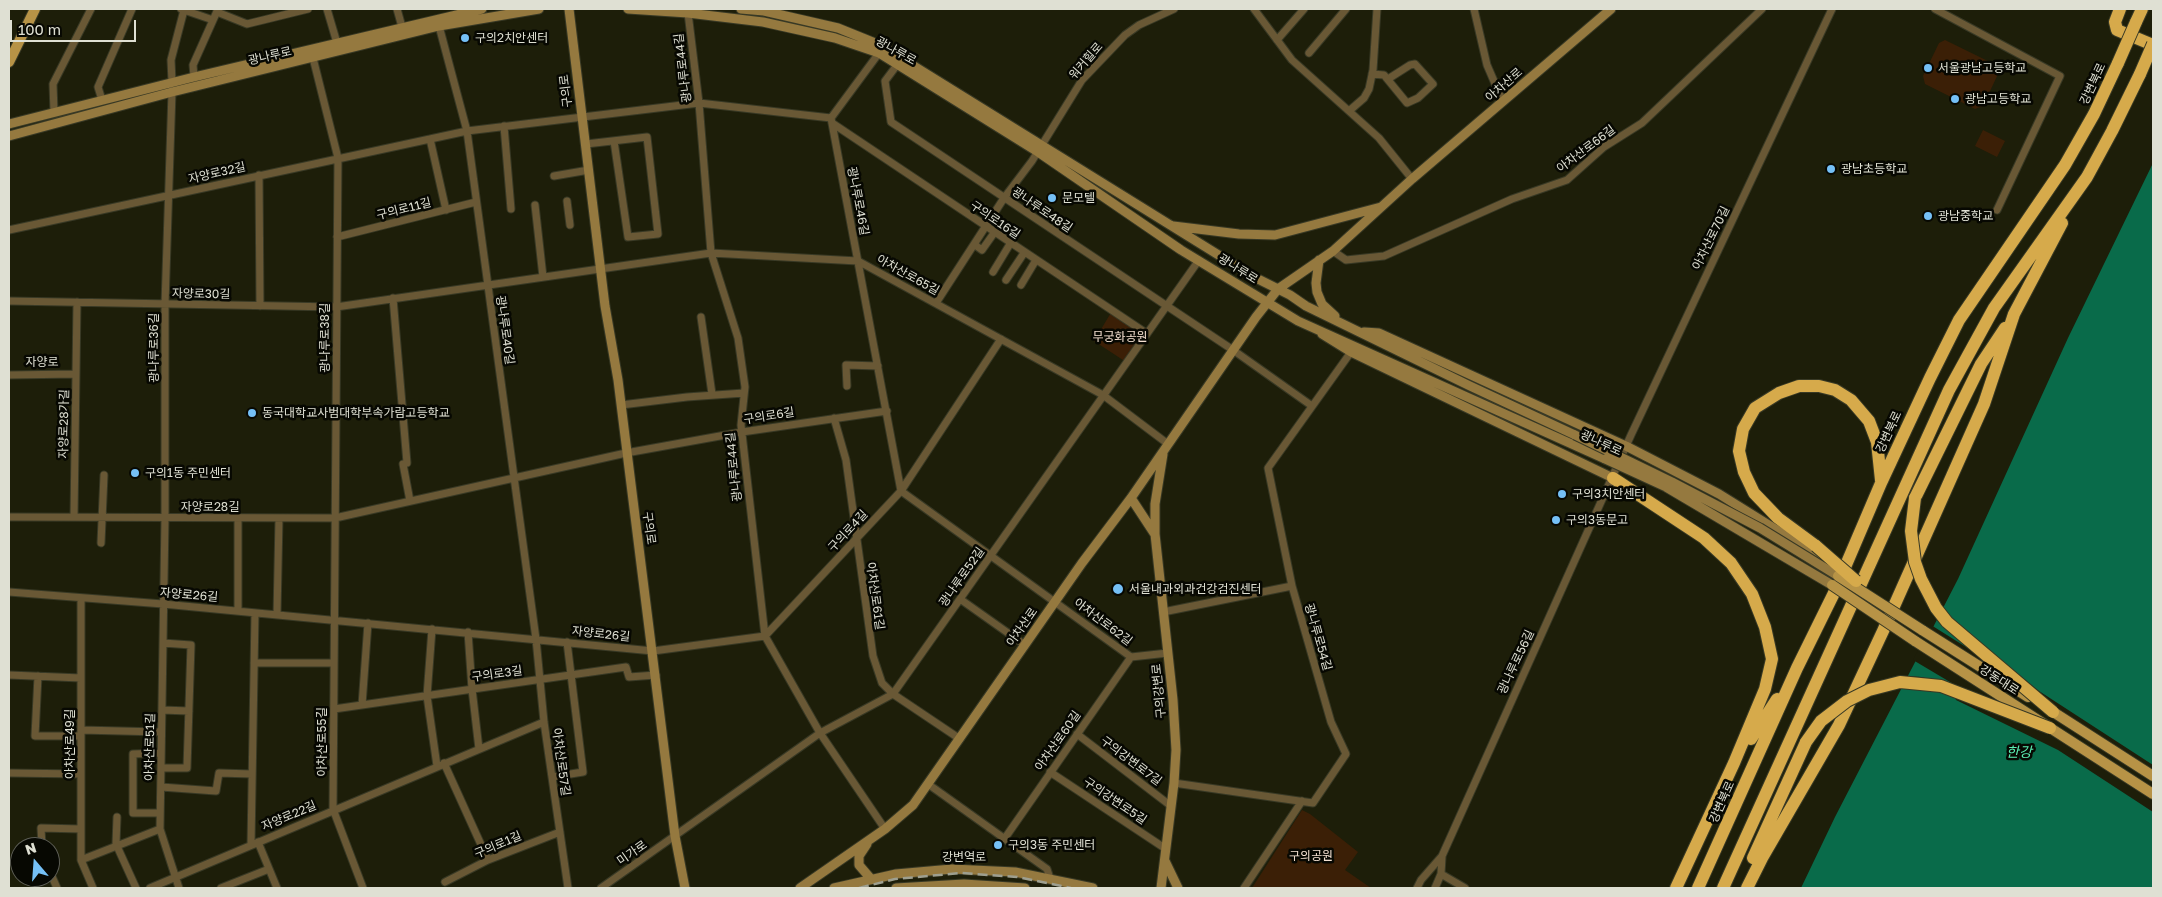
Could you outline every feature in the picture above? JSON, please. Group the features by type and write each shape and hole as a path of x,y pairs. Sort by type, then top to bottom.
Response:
{"highway":[{"path":"2053,712 1947,622 1936,608 1921,579 1915,562 1912,531 1915,498 1981,364 2014,314 2112,131 2153,44 2117,30 2115,22 2120,9"},
{"name":"강변북로","path":"1698,888 1834,593 1881,483 1959,320 2065,165 2094,114 2142,9"},
{"path":"1723,888 1949,390 1994,308 2086,177"},
{"path":"1747,888 1762,858 1838,725 1884,631 1984,404 2014,314"},
{"path":"1856,581 1778,518 1754,493 1744,472 1739,451 1743,429 1755,408 1779,393 1799,386 1819,386 1835,390 1851,400 1868,420 1877,442 1881,483"},
{"path":"1613,478 1704,538 1731,563 1752,594 1765,627 1772,660 1765,689 1734,763 1676,888"},
{"path":"1734,763 1798,668"},
{"path":"1741,888 1806,742 1821,721 1847,701 1869,690 1900,682 1941,686 2050,728"}],"main road":[{"path":"9,62 34,9"},
{"name":"광나루로","path":"9,124 172,82 482,9"},
{"name":"광나루로","path":"9,136 172,92 439,26 539,9"},
{"name":"구의로","path":"569,9 601,269 653,651 675,836 685,888"},
{"name":"광나루로","path":"628,9 688,13 763,22 835,38 879,53 1170,225 1254,278 1358,332 1672,482 1760,528 1835,581"},
{"name":"광나루로","path":"741,9 764,11 838,28 880,45 1040,149 1199,260 1313,328 1337,337 1666,487 1835,581"},
{"name":"아차산로","path":"800,888 886,829 913,805 1056,600 1131,498 1256,317 1278,289 1333,251 1412,179 1611,9"},
{"path":"1170,225 1239,234 1275,235 1383,206"},
{"path":"1319,260 1317,292 1322,304 1344,324"},
{"path":"1313,328 1351,352 1613,478"},
{"path":"1358,332 1379,333 1626,446 1719,494 1816,550"},
{"path":"1155,534 1155,504 1166,448"},
{"name":"구의강변로","path":"1131,498 1155,534 1174,726 1174,783 1161,888"},
{"name":"강동대로","path":"1835,581 1879,602 2153,776"},
{"name":"강동대로","path":"1835,581 2050,728 2153,794"},
{"path":"1856,581 1879,602"},
{"path":"870,839 859,856 859,865 871,879"},
{"path":"1165,861 1178,888"},
{"name":"강변역로","path":"834,888 896,874 952,869 1015,872 1093,888"},
{"path":"896,888 963,886 1024,888"}],"street":[{"path":"54,112 53,84 92,9"},
{"path":"102,100 98,87 132,9"},
{"path":"172,82 171,60 182,9 213,20"},
{"path":"194,77 193,65 217,10 248,24 306,9"},
{"path":"327,9 337,43"},
{"path":"397,9 402,27"},
{"name":"워커힐로","path":"936,303 1004,198 1040,149 1082,80 1125,35 1139,25 1174,9"},
{"path":"1254,9 1292,60 1379,138 1412,179"},
{"path":"1277,40 1304,9"},
{"path":"1309,53 1346,9"},
{"path":"1349,111 1364,98 1369,89 1377,9"},
{"path":"1474,9 1486,65 1503,102"},
{"name":"아차산로66길","path":"1333,251 1346,260 1384,256 1512,199 1567,180 1604,147 1642,123 1739,28 1762,9"},
{"name":"아차산로70길","path":"1613,478 1626,446 1832,9"},
{"path":"1935,9 2060,76 1997,210"},
{"name":"광나루로44길","path":"688,13 711,253 738,338 744,392 742,432 765,636 820,733 886,829"},
{"name":"광나루로40길","path":"439,26 467,131 536,639"},
{"path":"832,121 879,53"},
{"name":"광나루로38길","path":"313,58 338,158 334,620"},
{"path":"1372,74 1380,74 1388,79 1407,103 1418,98 1433,84 1415,64 1410,65 1388,79"},
{"name":"광나루로48길","path":"897,65 885,80 891,122 1233,350"},
{"name":"광나루로36길","path":"163,604 165,304 171,195 172,92"},
{"name":"구의로16길","path":"582,116 698,103 832,121 986,228 1146,334"},
{"name":"자양로32길","path":"9,230 467,131 582,116"},
{"name":"광나루로46길","path":"832,121 902,491"},
{"path":"504,126 511,208"},
{"path":"586,144 614,141 647,138 658,234 628,237 614,141"},
{"path":"430,139 446,210"},
{"path":"554,176 589,170"},
{"path":"259,175 260,306"},
{"path":"567,201 570,225"},
{"name":"구의로11길","path":"337,237 476,202"},
{"path":"535,205 543,277"},
{"path":"974,245 982,250 994,233"},
{"path":"993,272 1010,244"},
{"path":"1006,280 1024,252"},
{"name":"아차산로65길","path":"601,269 711,253 858,261 1103,395 1166,448"},
{"path":"1021,285 1036,260"},
{"name":"광나루로52길","path":"675,836 820,733 893,694 1199,260"},
{"name":"자양로30길","path":"9,301 336,307 601,269"},
{"path":"393,298 405,464 410,502"},
{"name":"자양로28가길","path":"74,517 77,302"},
{"path":"701,317 712,394"},
{"name":"구의로4길","path":"765,636 902,491 1001,339"},
{"path":"1233,350 1312,406"},
{"name":"광나루로54길","path":"1302,801 1313,803 1346,754 1331,722 1292,586 1268,468 1351,352"},
{"path":"847,386 846,365 878,366"},
{"name":"자양로","path":"9,375 76,374"},
{"path":"621,405 744,392"},
{"name":"구의로6길","path":"626,453 742,432 886,411"},
{"name":"아차산로61길","path":"834,418 846,460 872,656 882,683 893,694 960,739"},
{"name":"자양로28길","path":"9,516 335,518 626,453"},
{"path":"101,543 104,475"},
{"name":"광나루로56길","path":"1417,888 1421,880 1442,856 1613,478"},
{"path":"902,491 1056,600"},
{"path":"238,518 238,611"},
{"path":"277,615 279,518"},
{"path":"1164,612 1292,586"},
{"name":"자양로26길","path":"9,592 163,604 653,651"},
{"name":"아차산로49길","path":"81,598 81,860 93,888"},
{"path":"960,599 1025,645"},
{"name":"아차산로62길","path":"1056,600 1131,657 1168,653"},
{"name":"아차산로51길","path":"163,604 160,829 179,888"},
{"path":"250,845 255,613"},
{"name":"아차산로55길","path":"334,620 333,810 363,888"},
{"path":"362,705 368,623"},
{"path":"432,629 427,696 440,765 488,860"},
{"path":"468,632 479,749"},
{"path":"653,651 765,636"},
{"name":"아차산로57길","path":"536,639 544,722 568,888"},
{"path":"552,777 583,772 567,642"},
{"path":"161,768 187,768 191,645 163,643"},
{"name":"아차산로60길","path":"1005,838 1131,657"},
{"path":"254,663 334,663"},
{"name":"구의로3길","path":"334,709 626,668 629,677 656,675"},
{"path":"9,675 81,678"},
{"path":"38,676 35,736 81,733 161,732"},
{"path":"162,710 189,711"},
{"name":"자양로22길","path":"150,888 544,722"},
{"name":"구의강변로7길","path":"1077,734 1172,806"},
{"path":"160,813 133,813 133,754 161,753"},
{"name":"구의강변로5길","path":"1050,772 1166,849"},
{"path":"9,773 81,774"},
{"path":"160,787 216,791 218,774 252,774"},
{"path":"1174,783 1302,801 1244,888"},
{"path":"928,784 1047,869 1050,878"},
{"path":"116,817 116,844 136,888"},
{"path":"41,837 41,828 81,829"},
{"path":"81,860 116,844 160,829"},
{"name":"구의로1길","path":"445,882 488,860 560,832"},
{"name":"미가로","path":"601,888 675,836"},
{"path":"258,842 277,888"},
{"name":"광나루로56길","path":"1434,888 1441,874 1442,856"},
{"path":"221,888 269,869"},
{"path":"1441,874 1465,888"}],"green space":[{"path":"1945,40 1998,66 1999,72 1983,106 1975,109 1925,84 1923,76 1939,43"},
{"path":"1983,130 2005,141 1997,157 1975,146"},
{"name":"무궁화공원","path":"1112,311 1146,333 1126,362 1094,341"},
{"name":"구의공원","path":"1302,810 1310,814 1358,852 1345,870 1371,888 1252,888"}],"water":[{"name":"한강","path":"2153,163 2153,888 1801,888 1835,817 1958,579 2068,338"}],"pier":[{"path":"1953,621 2039,691 2153,765 2153,812 2058,750 1956,700 1955,697 1905,676 1921,677 1955,685 1913,660 1931,625 1974,652"}],"railway":[{"path":"859,888 895,879 961,873 1017,877 1071,888"}],"place":[{"name":"구의2치안센터","path":"465,38"},
{"name":"서울광남고등학교","path":"1928,68"},
{"name":"광남고등학교","path":"1955,99"},
{"name":"광남초등학교","path":"1831,169"},
{"name":"문모텔","path":"1052,198"},
{"name":"광남중학교","path":"1928,216"},
{"name":"동국대학교사범대학부속가람고등학교","path":"252,413"},
{"name":"구의1동 주민센터","path":"135,473"},
{"name":"구의3치안센터","path":"1562,494"},
{"name":"구의3동문고","path":"1556,520"},
{"name":"서울내과외과건강검진센터","path":"1118,589"},
{"name":"구의3동 주민센터","path":"998,845"}]}
